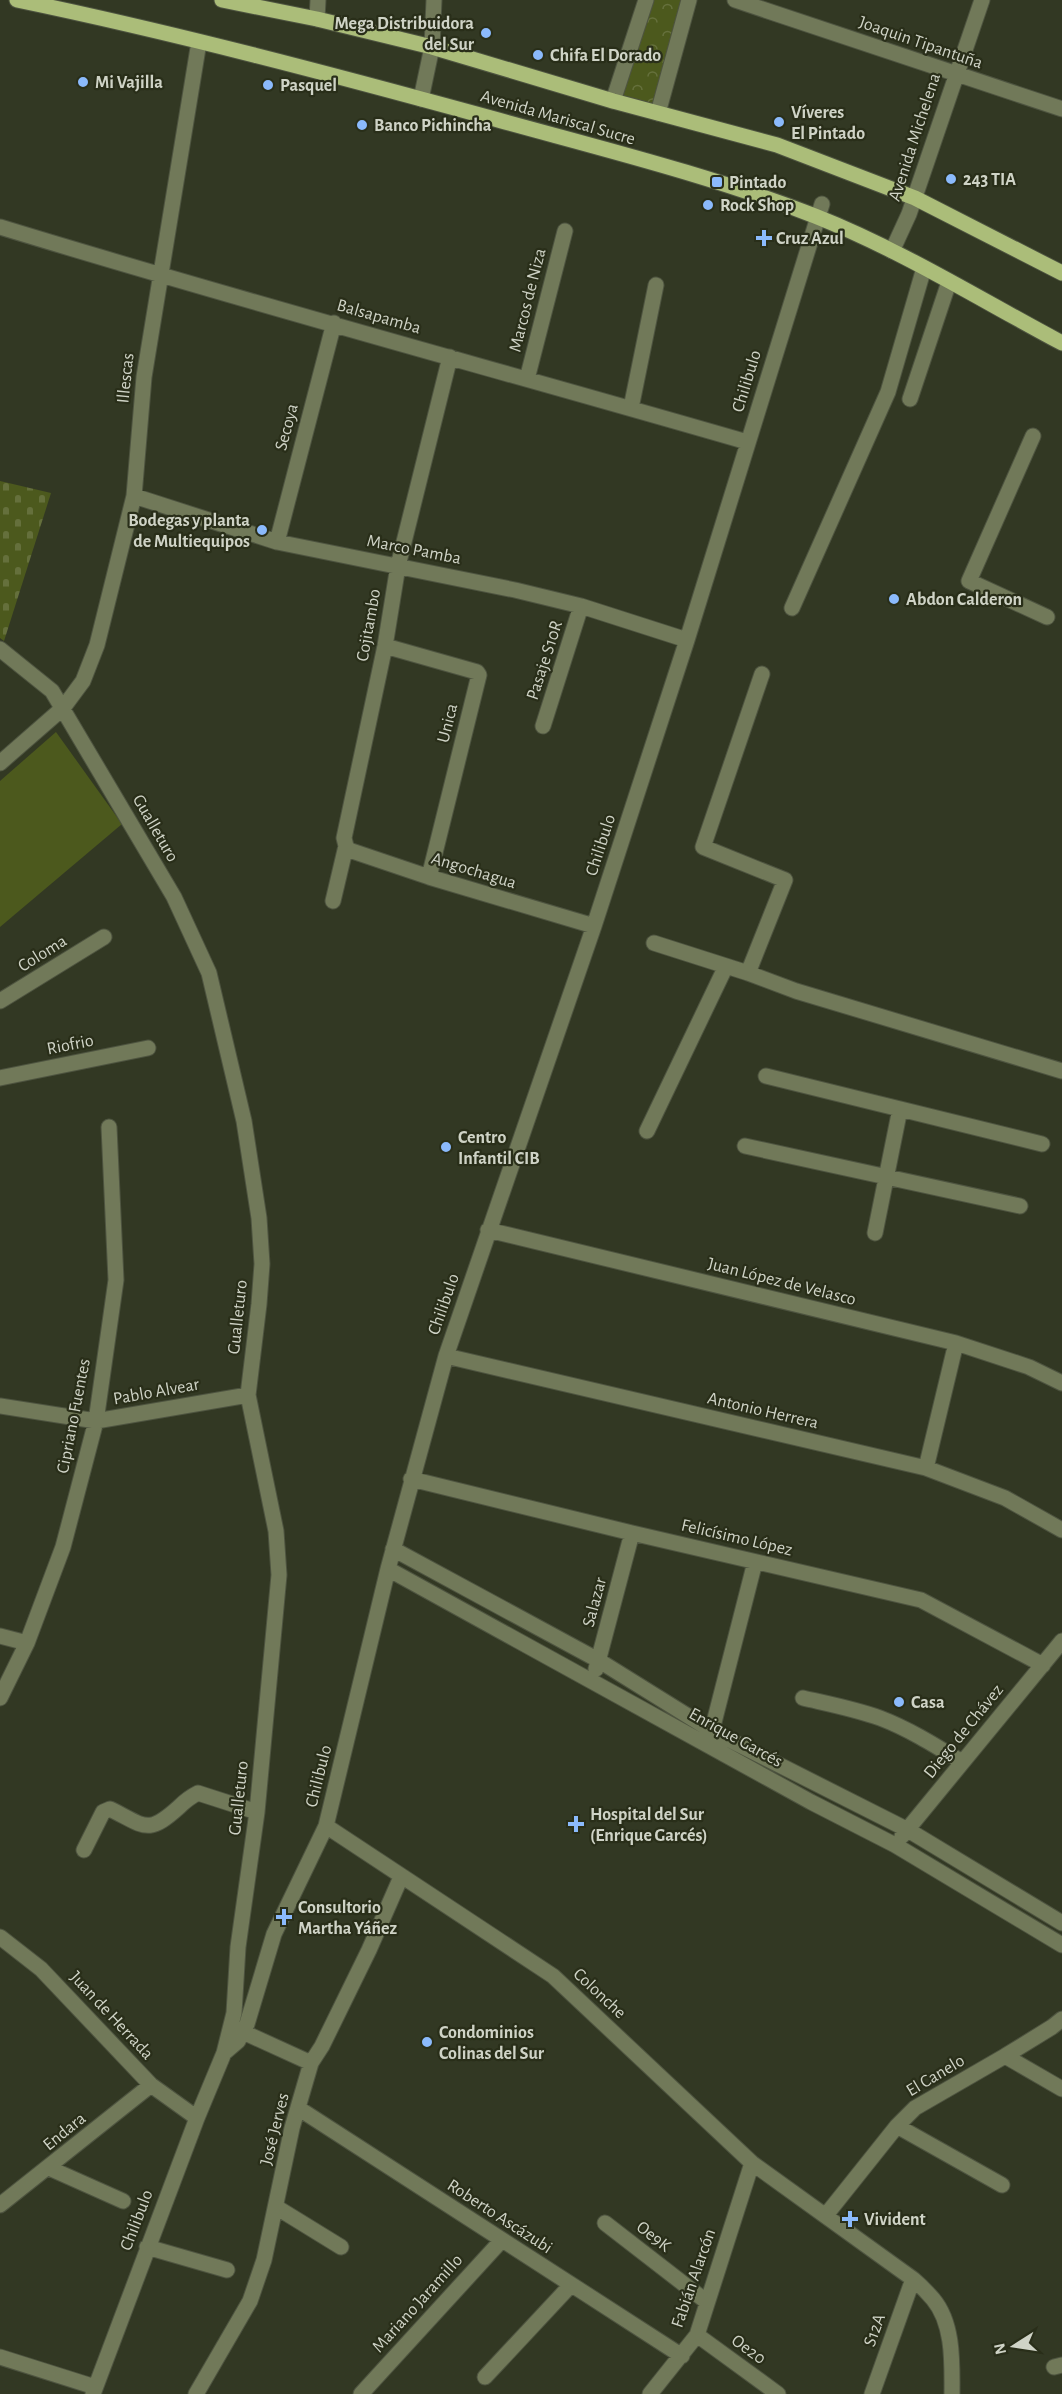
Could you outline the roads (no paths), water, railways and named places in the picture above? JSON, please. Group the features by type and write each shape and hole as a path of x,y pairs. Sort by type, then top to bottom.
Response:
{"main road":[{"name":"Avenida Mariscal Sucre","path":"16,0 102,18 421,99 820,210 1062,343"},
{"name":"Avenida Mariscal Sucre","path":"222,0 432,47 658,114 777,145 915,198 1062,273"}],"street":[{"path":"317,20 318,0"},
{"path":"421,99 432,47 434,0"},
{"path":"613,101 646,0"},
{"path":"658,114 689,0"},
{"name":"Joaquin Tipantuña","path":"735,0 1062,109"},
{"name":"Avenida Michelena","path":"892,251 915,198 982,0"},
{"name":"Illescas","path":"0,763 63,708 84,681 97,645 134,496 144,376 199,42"},
{"name":"Chilibulo","path":"94,2390 197,2118 224,2053 238,2041 243,2032 274,1934 326,1826 393,1549 446,1356 594,926 687,640 820,210"},
{"name":"Balsapamba","path":"0,227 159,276 334,323 747,442"},
{"name":"Marcos de Niza","path":"527,379 565,231"},
{"path":"792,608 888,392 924,268"},
{"path":"910,399 949,282"},
{"path":"631,408 656,285"},
{"name":"Secoya","path":"277,542 334,323"},
{"name":"Cojitambo","path":"333,901 346,846 344,838 384,646 398,566 450,357"},
{"path":"1033,436 969,581 1047,617"},
{"name":"Marco Pamba","path":"134,496 277,542 515,590 581,606 687,640"},
{"name":"Pasaje S10R","path":"543,726 581,606"},
{"name":"Unica","path":"384,646 477,672 479,675 429,877"},
{"name":"Gualleturo","path":"0,649 52,691 174,897 209,973 244,1121 259,1218 262,1264 260,1304 248,1395 275,1521 279,1575 257,1812 238,1947 234,2013 224,2053"},
{"path":"748,973 784,880 703,847 762,674"},
{"name":"Angochagua","path":"346,846 350,850 429,877 594,926"},
{"name":"Coloma","path":"0,1001 104,937"},
{"path":"654,943 796,991 1062,1071"},
{"path":"647,1131 726,966"},
{"name":"Riofrio","path":"0,1078 148,1048"},
{"path":"766,1076 1042,1144"},
{"path":"875,1233 900,1109"},
{"name":"Cipriano Fuentes","path":"0,1698 27,1643 63,1547 96,1421 116,1280 109,1127"},
{"path":"745,1146 1020,1206"},
{"name":"Juan López de Velasco","path":"488,1230 956,1343 1029,1367 1062,1383"},
{"path":"926,1468 956,1343"},
{"name":"Antonio Herrera","path":"446,1356 926,1468 1005,1498 1062,1530"},
{"name":"Pablo Alvear","path":"0,1406 96,1421 248,1395"},
{"name":"Felicísimo López","path":"411,1479 921,1600 1043,1665"},
{"name":"Salazar","path":"593,1681 632,1533"},
{"name":"Enrique Garcés","path":"393,1549 598,1660 711,1738 810,1802 895,1845 1062,1945"},
{"path":"711,1738 755,1562"},
{"name":"Enrique Garcés","path":"388,1569 593,1681 908,1830 1062,1923"},
{"path":"0,1636 27,1643"},
{"name":"Diego de Chávez","path":"895,1845 1062,1641"},
{"path":"803,1698 880,1718 904,1728 962,1762"},
{"path":"84,1850 103,1812 111,1809 142,1824 152,1826 159,1824 189,1797 198,1794 257,1812"},
{"name":"Colonche","path":"326,1826 553,1976 752,2163 913,2279 935,2300 947,2328 952,2359 952,2394"},
{"name":"José Jerves","path":"196,2394 250,2301 264,2260 298,2108 311,2063 337,2018 401,1877"},
{"name":"Juan de Herrada","path":"0,1937 41,1969 151,2085 197,2118"},
{"name":"El Canelo","path":"826,2215 897,2126 915,2108 1005,2056 1062,2019"},
{"path":"243,2032 311,2063"},
{"path":"1005,2056 1062,2089"},
{"name":"Endara","path":"0,2205 151,2085"},
{"name":"Roberto Ascázubi","path":"298,2108 682,2356"},
{"path":"897,2126 1002,2185"},
{"name":"Fabián Alarcón","path":"650,2394 697,2335 752,2163"},
{"path":"49,2168 123,2201"},
{"path":"276,2207 341,2247"},
{"name":"Oe9K","path":"605,2223 707,2302"},
{"name":"Mariano Jaramillo","path":"363,2393 501,2241"},
{"path":"147,2247 227,2270"},
{"name":"S12A","path":"872,2394 913,2279"},
{"path":"485,2377 571,2285"},
{"name":"Oe20","path":"697,2335 778,2394"},
{"path":"0,2357 94,2390"}],"place":[{"name":"Mega Distribuidora del Sur","path":"486,33"},
{"name":"Chifa El Dorado","path":"538,55"},
{"name":"Mi Vajilla","path":"83,82"},
{"name":"Pasquel","path":"268,85"},
{"name":"Víveres El Pintado","path":"779,122"},
{"name":"Banco Pichincha","path":"362,125"},
{"name":"243 TIA","path":"951,179"},
{"name":"Pintado","path":"717,182"},
{"name":"Rock Shop","path":"708,205"},
{"name":"Cruz Azul","path":"764,238"},
{"name":"Bodegas y planta de Multiequipos","path":"262,530"},
{"name":"Abdon Calderon","path":"894,599"},
{"name":"Centro Infantil CIB","path":"446,1147"},
{"name":"Casa","path":"899,1702"},
{"name":"Hospital del Sur (Enrique Garcés)","path":"576,1824"},
{"name":"Consultorio Martha Yáñez","path":"284,1917"},
{"name":"Condominios Colinas del Sur","path":"427,2042"},
{"name":"Vivident","path":"850,2219"}]}
